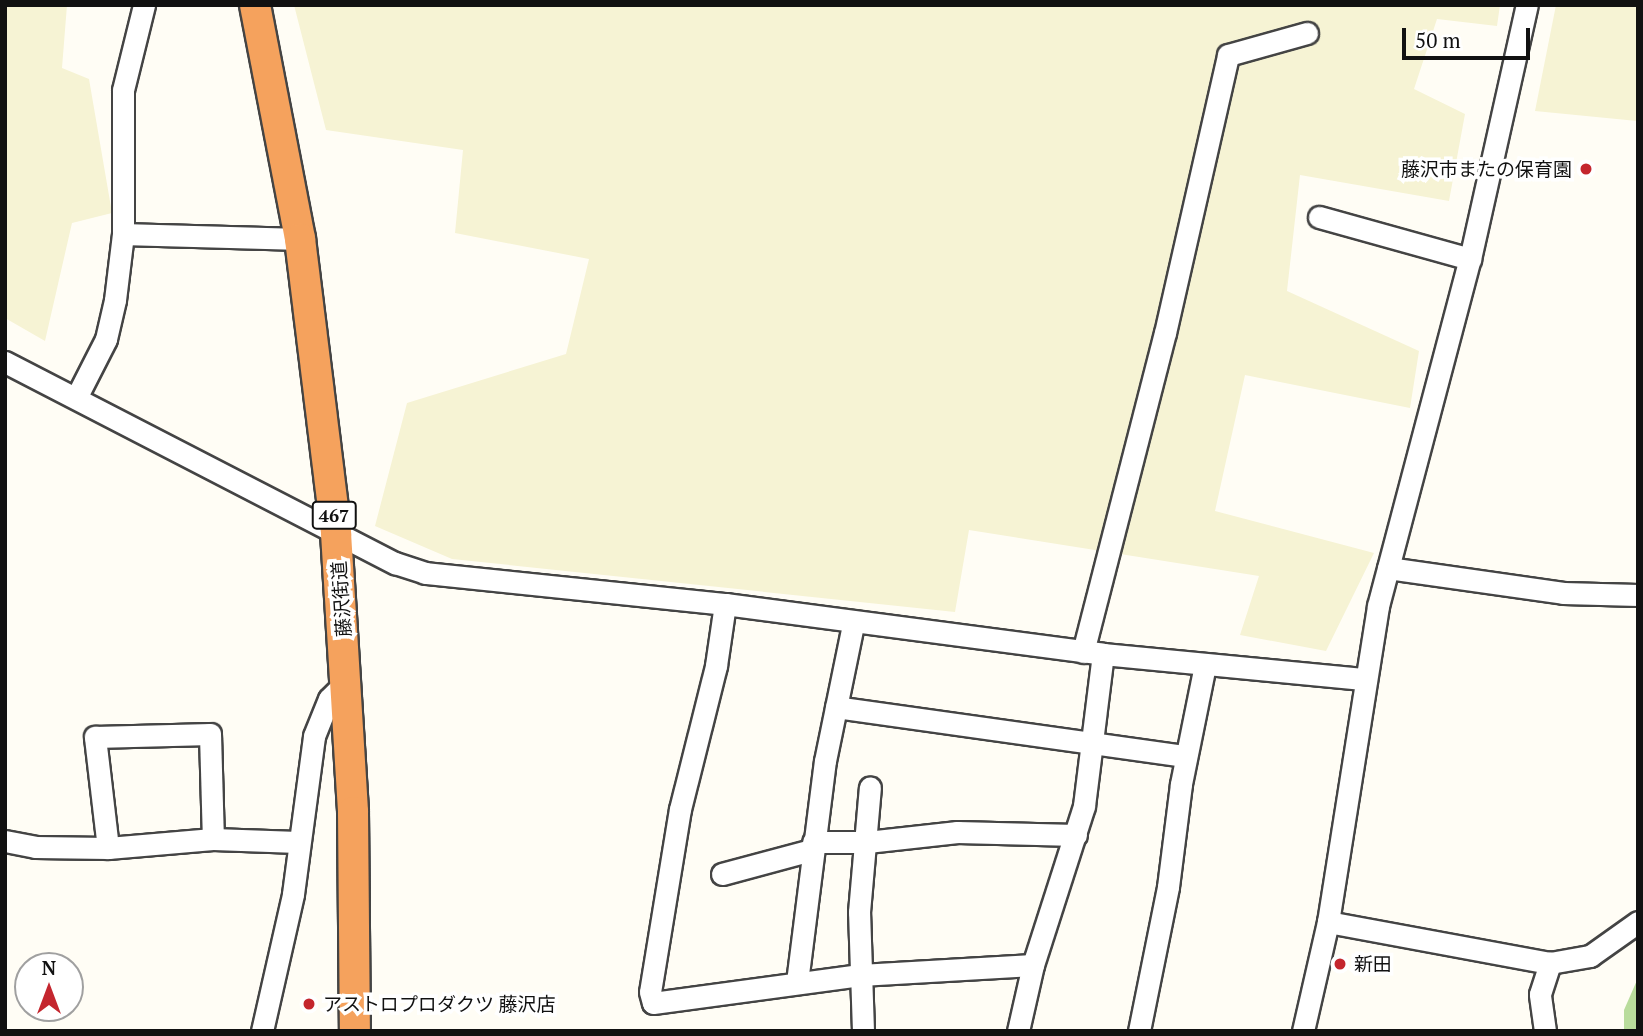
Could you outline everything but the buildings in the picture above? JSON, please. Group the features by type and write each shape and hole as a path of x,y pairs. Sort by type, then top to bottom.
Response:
{"highway":[{"name":"藤沢街道","path":"255,5 300,239 336,533 347,681 355,1031"}],"street":[{"path":"76,398 106,339 123,234 123,90 144,5"},
{"path":"1303,1031 1328,922 1363,679 1388,568 1471,259 1527,5"},
{"path":"1018,1031 1033,965 1076,835 1094,745 1093,653 1228,55 1307,33"},
{"path":"1319,218 1471,259"},
{"path":"123,234 300,239"},
{"path":"5,362 336,533 425,573 725,604 853,624 1093,653 1363,679"},
{"path":"1388,568 1563,593 1638,595"},
{"path":"725,604 716,666 680,809 650,992 653,1003 860,975 1033,965"},
{"path":"797,982 812,846 853,624"},
{"path":"1139,1031 1168,887 1186,755 1205,665"},
{"path":"262,1031 293,894 314,736 329,699 347,681"},
{"path":"836,707 1094,745 1186,755"},
{"path":"108,848 95,737 209,734 213,839"},
{"path":"863,1031 859,912 870,787"},
{"path":"722,874 812,846 957,832 1076,835"},
{"path":"5,841 35,847 108,848 213,839 298,842"},
{"path":"1328,922 1550,963 1590,956 1638,922"},
{"path":"1545,1031 1540,994 1550,963"}],"shaded area":[{"path":"5,5 67,5 62,68 89,79 112,213 72,223 45,341 5,318"},
{"path":"294,5 1500,5 1497,26 1437,19 1414,89 1465,114 1449,201 1300,175 1287,291 1419,351 1410,408 1245,375 1215,511 1374,553 1326,651 1240,635 1259,576 969,530 955,612 452,559 375,526 407,403 566,354 589,259 455,233 463,150 326,130"},
{"path":"1556,5 1638,5 1637,121 1535,111"}],"green space":[{"path":"1638,978 1638,1031 1624,1031 1624,1010"}],"place":[{"name":"藤沢市またの保育園","path":"1586,169"},
{"name":"新田","path":"1340,964"},
{"name":"アストロプロダクツ 藤沢店","path":"309,1004"}]}
